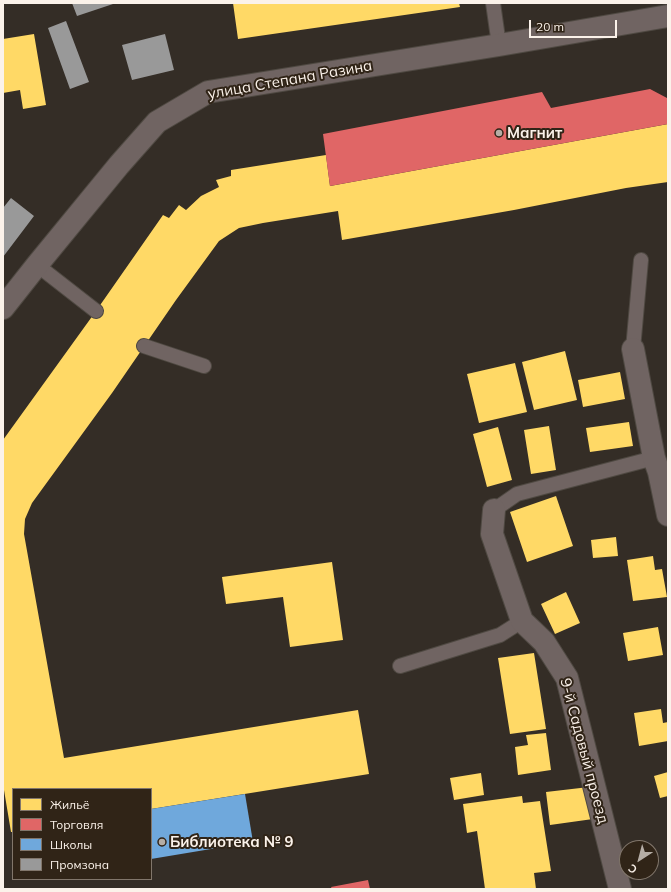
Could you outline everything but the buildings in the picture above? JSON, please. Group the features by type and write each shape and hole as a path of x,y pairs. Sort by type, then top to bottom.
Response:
{"street":[{"name":"улица Степана Разина","path":"3,308 119,165 157,122 208,92 668,16"},
{"path":"633,349 654,458 668,515"},
{"name":"9-й Садовый проезд","path":"494,510 492,534 522,621 544,642 567,678 620,889"}],"lane":[{"path":"493,3 499,45"},
{"path":"633,349 641,260"},
{"path":"37,265 96,311"},
{"path":"144,346 204,366"},
{"path":"494,510 517,494 654,458"},
{"path":"400,666 500,635 522,621"}],"place":[{"name":"Магнит","path":"499,133"},
{"name":"Библиотека № 9","path":"162,842"}]}
